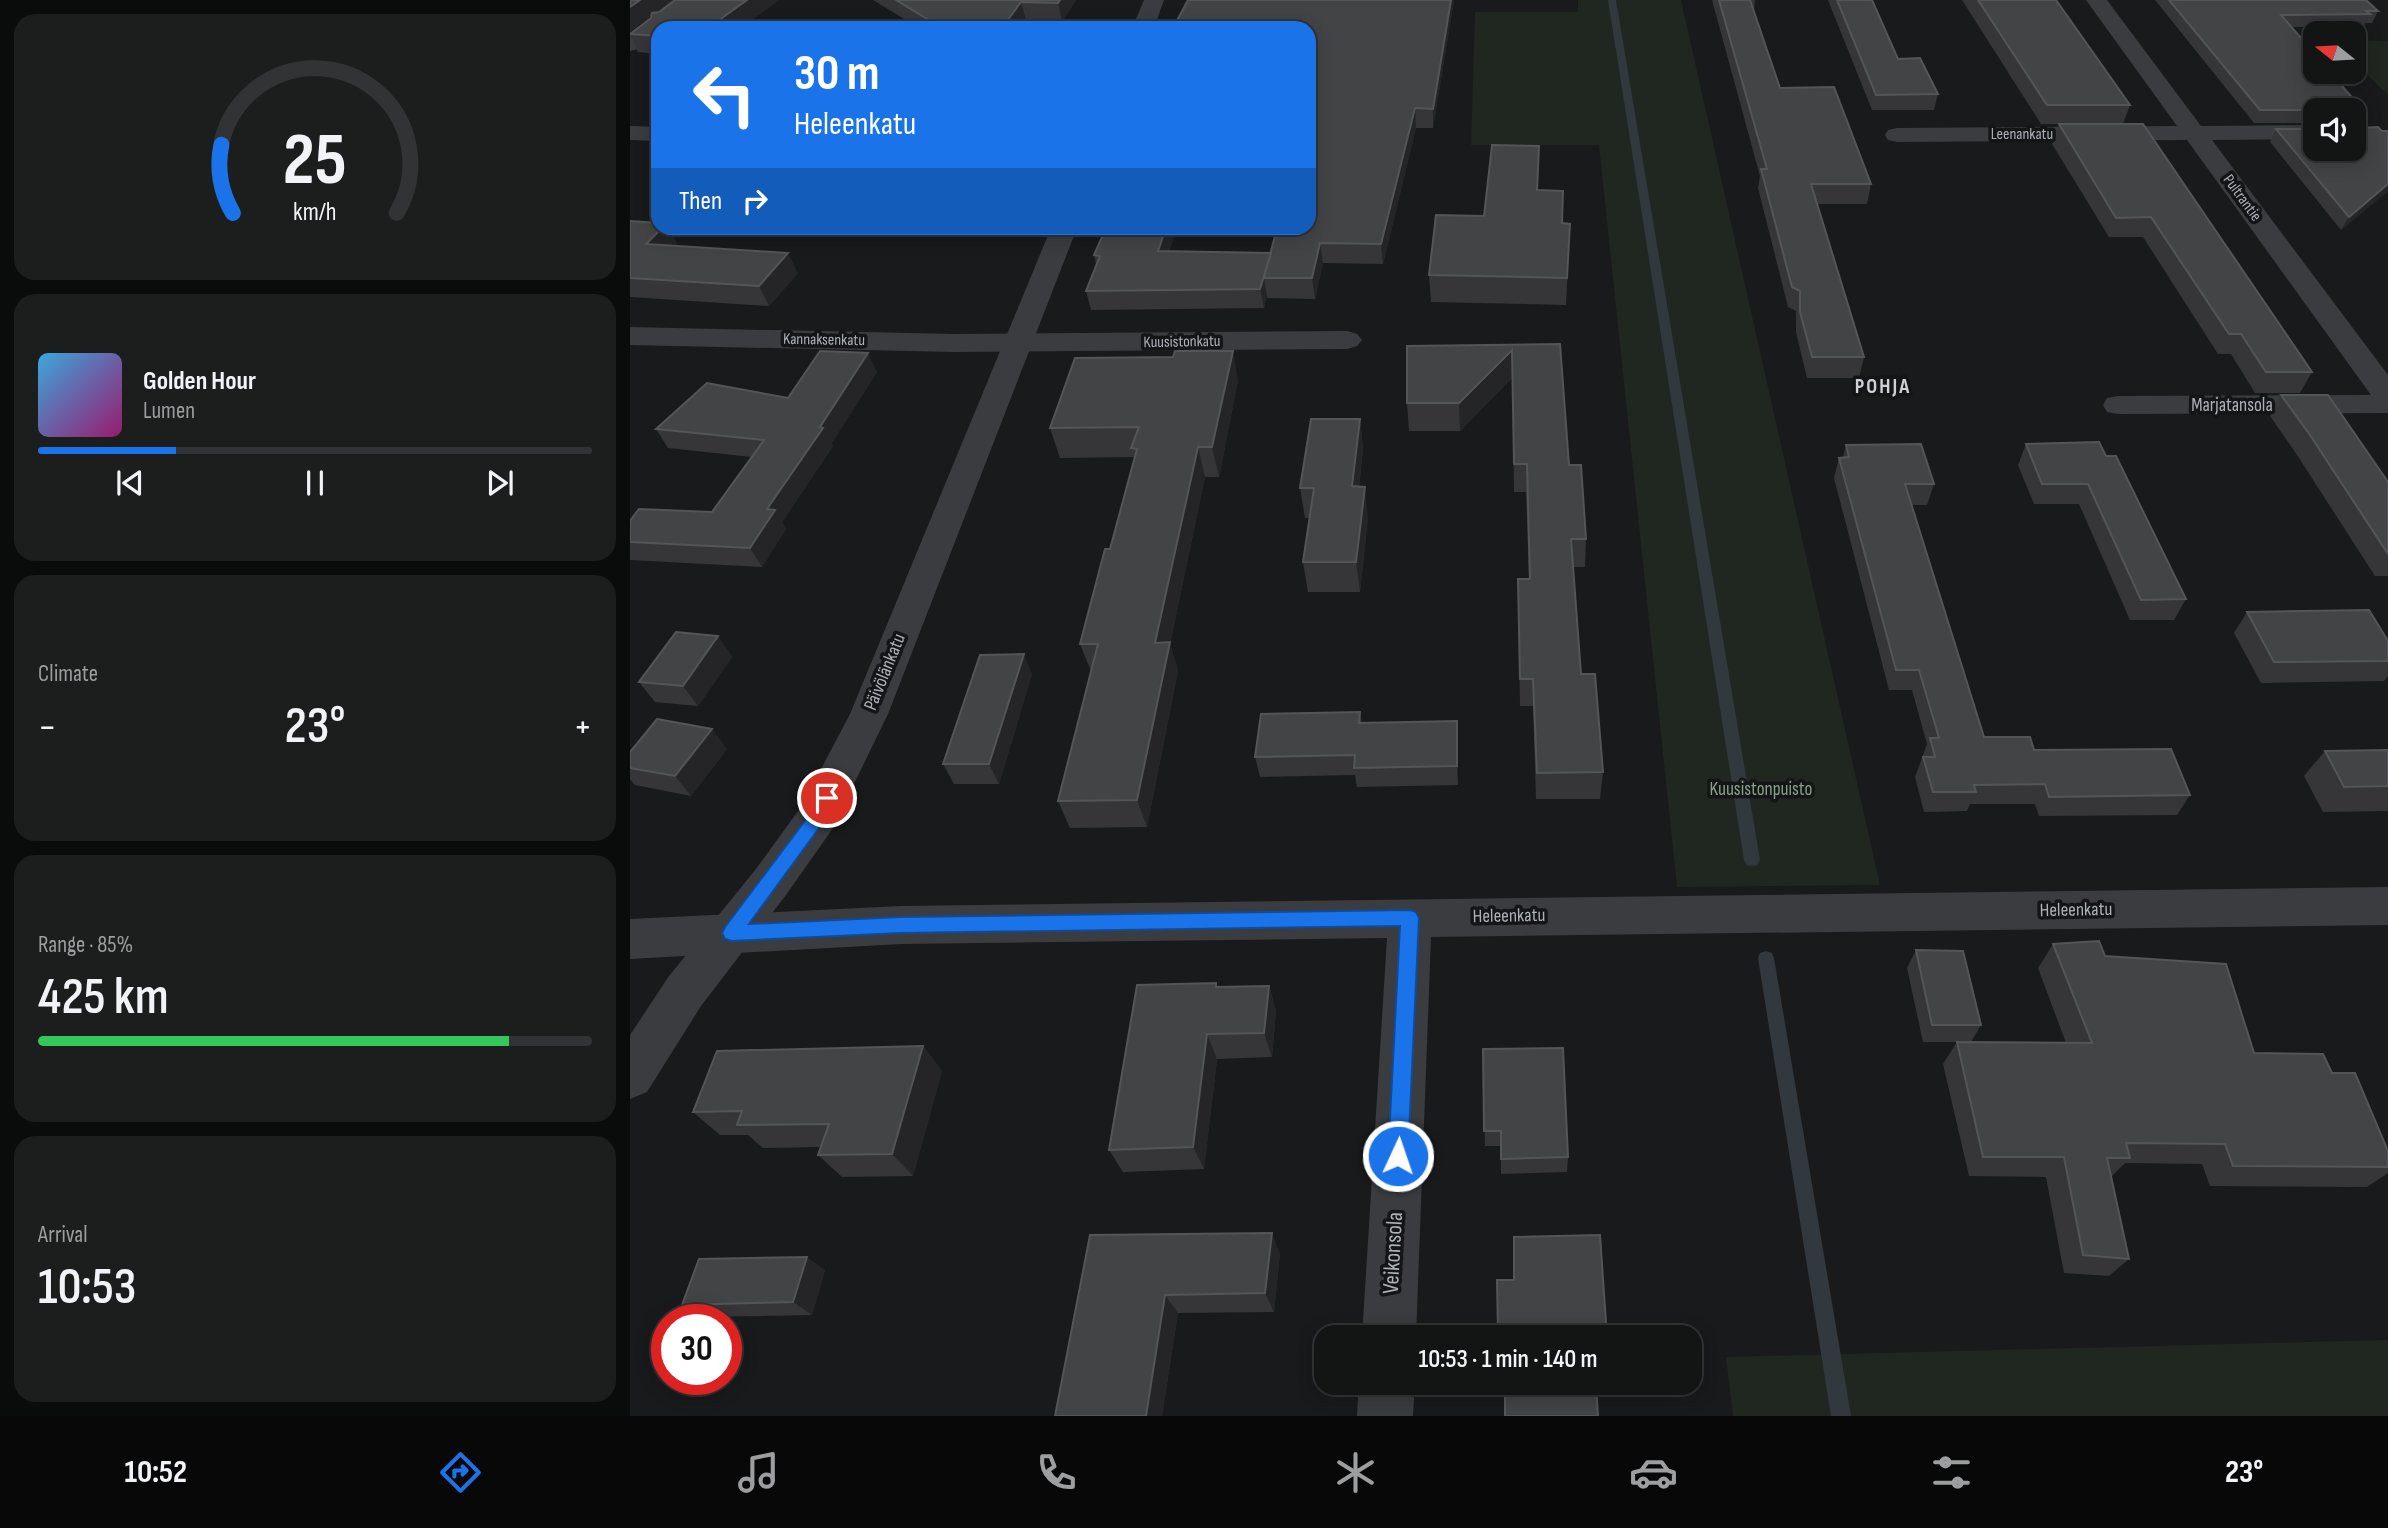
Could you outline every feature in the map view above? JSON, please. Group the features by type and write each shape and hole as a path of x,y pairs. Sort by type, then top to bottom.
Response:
{"street":[{"path":"662,21 692,0"},
{"path":"1146,21 1154,0"},
{"name":"Pultrantie","path":"2096,0 2383,382"},
{"path":"630,44 651,29"},
{"name":"Leenankatu","path":"1897,135 2303,132"},
{"path":"630,133 651,134"},
{"name":"Päivölänkatu","path":"630,1076 685,991 732,933 816,819 869,714 1060,235"},
{"name":"Kannaksenkatu","path":"630,336 1017,343"},
{"name":"Kuusistonkatu","path":"1017,343 1347,340"},
{"name":"Marjatansola","path":"2118,405 2388,404"},
{"name":"Heleenkatu","path":"630,939 915,924 2388,906"},
{"name":"Veikonsola","path":"1390,1325 1410,918"},
{"path":"1385,1416 1386,1395"}],"green space":[{"name":"Kuusistonpuisto","path":"1578,0 1681,0 1880,885 1677,887 1599,145 1471,145 1475,12 1578,12"},
{"path":"2366,41 2388,41 2388,95 2366,74"},
{"path":"2388,1340 2388,1416 1733,1416 1726,1357"}],"building":[{"path":"630,0 640,0 630,7"},
{"path":"675,0 747,0 718,21 651,21 651,36 630,34 651,18 652,13 659,12"},
{"path":"896,0 1060,0 1058,3 1021,2 1007,21 930,21"},
{"path":"1188,0 1451,0 1433,109 1415,108 1381,244 1320,243 1312,278 1264,278 1275,235 1316,235 1316,21 1177,21"},
{"path":"1719,0 1750,0 1780,88 1834,87 1871,184 1811,184 1864,357 1812,357 1800,312 1800,291 1792,287 1761,169 1767,169"},
{"path":"1837,0 1872,0 1898,59 1920,58 1938,94 1876,95"},
{"path":"1978,0 2056,0 2130,105 2047,105"},
{"path":"2169,0 2366,0 2378,11 2366,11 2370,14 2281,15 2303,40 2303,84 2340,84 2353,98 2303,98 2303,110 2260,110"},
{"path":"2059,124 2143,124 2312,372 2266,372 2241,334 2229,334 2151,217 2116,218"},
{"path":"2378,127 2382,131 2388,131 2388,184 2349,217 2276,129 2303,129 2303,161 2366,161 2366,128"},
{"path":"1492,145 1539,146 1537,190 1563,191 1562,223 1570,224 1567,278 1429,275 1436,215 1484,216"},
{"path":"630,221 651,222 651,235 655,235 646,244 788,253 759,286 630,278"},
{"path":"1103,235 1164,235 1158,251 1271,253 1260,289 1086,291 1100,256 1094,255"},
{"path":"1560,344 1569,465 1581,465 1586,539 1571,539 1581,674 1595,674 1603,772 1537,773 1533,679 1520,679 1518,579 1530,579 1527,464 1514,464 1512,350 1459,403 1407,403 1407,346"},
{"path":"820,351 868,353 820,427 823,428 767,509 775,510 750,548 630,542 630,521 639,509 712,512 764,440 656,429 707,383 788,398"},
{"path":"1175,351 1233,351 1212,447 1198,447 1155,643 1170,642 1137,800 1058,801 1098,644 1080,644 1105,549 1110,549 1137,449 1131,448 1139,427 1050,428 1075,358 1173,357"},
{"path":"2281,395 2328,395 2388,482 2388,554 2310,435"},
{"path":"1311,419 1360,419 1352,486 1365,487 1356,562 1303,562 1314,488 1300,488"},
{"path":"2099,442 2106,456 2116,456 2186,599 2141,600 2088,484 2042,484 2026,444"},
{"path":"1921,444 1934,484 1905,484 1984,737 2030,737 2034,750 2171,749 2190,795 2049,797 2045,784 1974,785 1976,792 1933,792 1923,757 1935,757 1930,738 1939,738 1919,670 1896,670 1839,458 1849,457 1846,445"},
{"path":"2369,610 2388,641 2388,661 2274,662 2247,612"},
{"path":"676,632 718,636 683,686 639,682"},
{"path":"1024,654 989,764 943,764 980,655"},
{"path":"1360,712 1359,723 1457,721 1457,766 1354,768 1355,755 1255,757 1261,714"},
{"path":"657,719 712,729 675,776 630,768 630,752"},
{"path":"2388,750 2388,786 2344,787 2325,751"},
{"path":"2099,941 2105,956 2226,964 2254,1053 2323,1054 2332,1073 2355,1073 2388,1151 2388,1167 2233,1166 2225,1144 2126,1143 2130,1158 2107,1158 2129,1259 2083,1255 2064,1157 1983,1157 1957,1042 2092,1043 2053,944"},
{"path":"1916,950 1963,951 1981,1025 1932,1025"},
{"path":"1216,983 1216,987 1269,986 1264,1033 1207,1034 1193,1147 1109,1150 1137,985"},
{"path":"923,1046 892,1154 818,1155 829,1124 737,1125 742,1111 693,1112 717,1051"},
{"path":"1563,1048 1568,1157 1501,1159 1501,1131 1484,1131 1483,1049"},
{"path":"1272,1233 1265,1293 1165,1295 1146,1416 1055,1416 1090,1235"},
{"path":"1600,1235 1606,1325 1498,1325 1497,1280 1514,1280 1514,1237"},
{"path":"807,1257 793,1302 682,1304 699,1259"},
{"path":"1505,1395 1597,1395 1598,1416 1505,1416"}],"waterway":[{"path":"1612,0 1752,860"},
{"path":"1766,958 1841,1416"}],"district":[{"name":"POHJA","path":"1883,386"}],"route":[{"path":"827,798 816,819 732,933 901,925 1410,918 1398,1156"}]}
